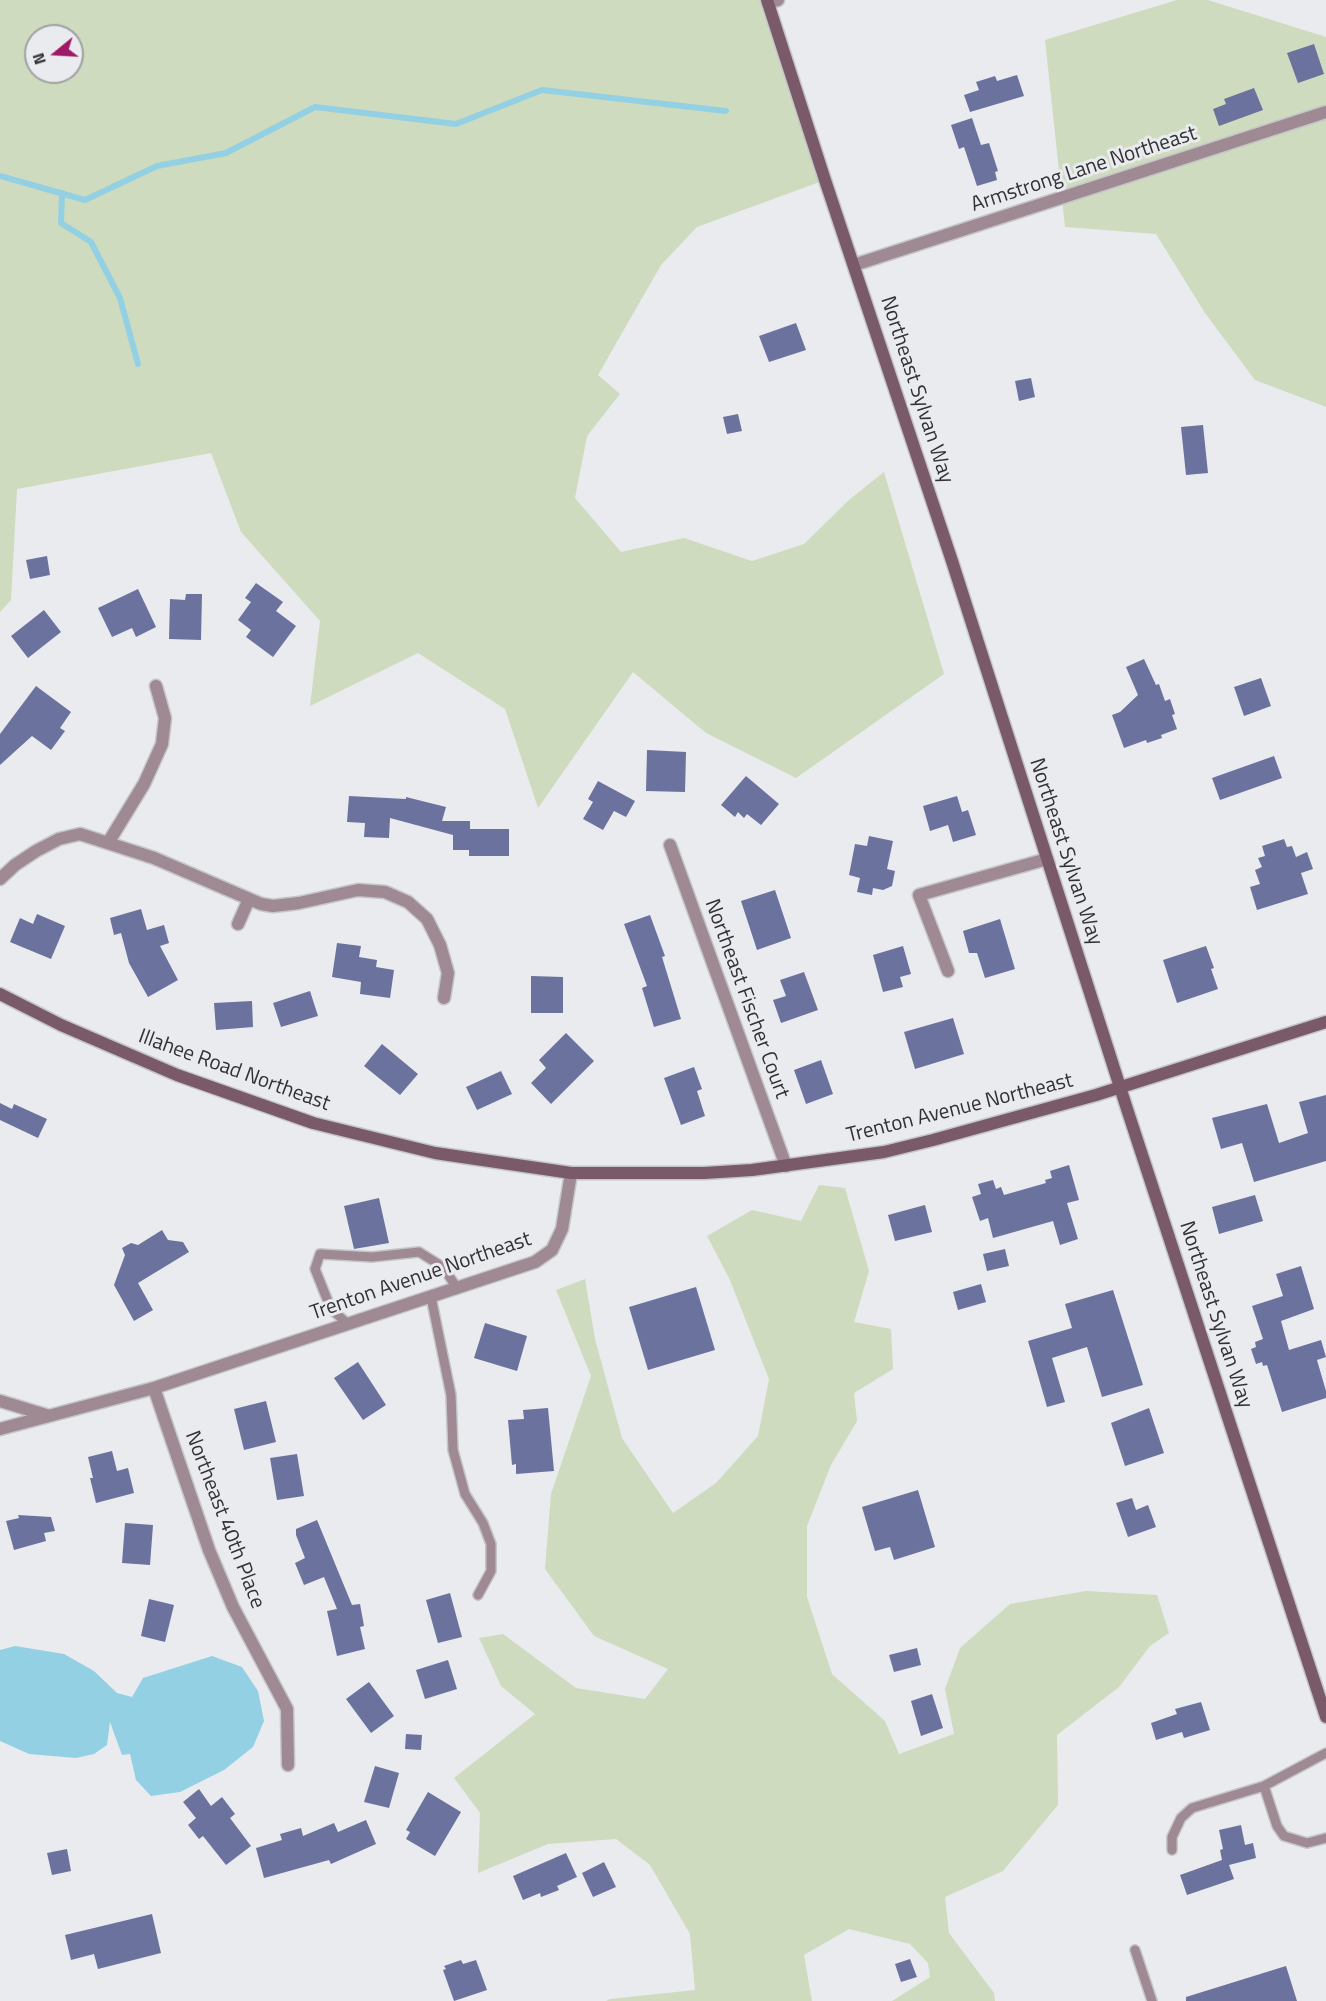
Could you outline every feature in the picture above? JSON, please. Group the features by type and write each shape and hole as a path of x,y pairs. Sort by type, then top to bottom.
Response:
{"main road":[{"name":"Northeast Sylvan Way","path":"771,1 821,169 1326,1717"},
{"name":"Illahee Road Northeast","path":"0,994 61,1024 177,1075 303,1120 435,1153 570,1173"},
{"name":"Trenton Avenue Northeast","path":"570,1173 704,1173 786,1166 857,1156 933,1140 1326,1023"}],"street":[{"name":"Armstrong Lane Northeast","path":"854,265 1326,112"},
{"path":"108,843 144,784 162,744 165,718 156,686"},
{"path":"0,879 36,850 59,839 80,834 153,858 249,899 273,906 299,903 358,890 385,892 408,902 427,919 440,945 448,973 444,999"},
{"name":"Northeast Fischer Court","path":"670,845 786,1166"},
{"path":"948,971 919,894 1047,859"},
{"path":"238,924 249,899"},
{"name":"Trenton Avenue Northeast","path":"0,1429 154,1388 535,1262 552,1250 562,1230 570,1173"},
{"name":"Northeast 40th Place","path":"154,1388 213,1559 233,1607 287,1709 288,1765"},
{"path":"0,1401 48,1415"}],"lane":[{"path":"348,1324 331,1309 315,1269 320,1254 372,1257 419,1252 443,1267 457,1288"},
{"path":"431,1297 451,1395 453,1450 465,1494 483,1523 490,1544 491,1570 478,1595"},
{"path":"1172,1850 1172,1837 1181,1818 1192,1808 1264,1786 1326,1753"},
{"path":"1264,1786 1277,1826 1284,1836 1307,1843 1326,1838"},
{"path":"1135,1950 1152,2001"}],"green space":[{"path":"0,0 766,0 825,180 697,227 661,265 598,375 620,394 587,436 575,498 621,552 684,538 752,561 804,544 850,499 884,472 944,674 796,778 706,733 633,672 538,808 505,709 418,653 310,706 320,621 241,532 211,453 17,489 11,600 0,612"},
{"path":"1177,0 1208,0 1326,37 1326,407 1255,380 1205,313 1156,234 1065,227 1045,40"},
{"path":"819,1185 845,1188 869,1271 854,1322 891,1329 893,1369 854,1393 857,1421 831,1465 807,1526 807,1597 832,1674 885,1721 899,1754 954,1734 945,1689 960,1648 1010,1604 1086,1591 1157,1595 1169,1633 1150,1646 1119,1687 1057,1735 1058,1805 1003,1871 945,1897 949,1933 994,1993 995,2001 892,2001 930,1977 928,1963 910,1944 849,1929 804,1955 812,2001 606,2001 695,1990 690,1934 650,1865 616,1839 548,1844 478,1873 480,1813 454,1778 535,1714 501,1686 479,1638 503,1634 576,1688 645,1699 668,1669 594,1636 545,1569 551,1494 591,1376 556,1290 585,1279 595,1339 622,1438 673,1513 716,1483 758,1436 769,1379 729,1278 707,1236 752,1210 801,1221"}],"water":[{"path":"15,1646 64,1654 94,1671 117,1693 132,1697 143,1678 212,1656 242,1667 258,1691 264,1721 253,1747 224,1770 180,1792 151,1796 136,1780 130,1754 122,1755 110,1722 107,1745 94,1754 76,1758 29,1754 0,1741 0,1650"}],"building":[{"path":"1314,44 1324,74 1298,83 1287,53"},
{"path":"1017,75 1024,96 970,112 964,95 979,90 976,82 995,76 997,81"},
{"path":"1254,88 1263,110 1219,126 1213,109 1226,104 1224,99"},
{"path":"972,118 981,145 989,143 998,171 995,172 997,180 977,186 964,147 959,149 951,125"},
{"path":"796,323 806,350 769,362 759,336"},
{"path":"1031,378 1035,397 1019,401 1015,381"},
{"path":"738,414 742,431 727,434 723,417"},
{"path":"1203,425 1208,473 1186,475 1181,427"},
{"path":"47,556 50,575 30,579 26,560"},
{"path":"256,583 283,602 276,611 296,626 273,657 246,637 251,630 238,620 251,602 245,598"},
{"path":"138,589 156,627 136,637 132,628 112,637 98,608"},
{"path":"186,594 202,594 201,640 169,639 170,599 185,600"},
{"path":"44,610 61,632 28,658 11,636"},
{"path":"1144,659 1156,685 1159,684 1165,701 1170,699 1177,729 1161,735 1162,738 1147,743 1146,740 1124,748 1112,715 1120,712 1138,695 1126,667"},
{"path":"1261,678 1271,706 1244,716 1234,687"},
{"path":"36,686 71,712 60,728 65,731 51,750 32,736 0,765 0,734"},
{"path":"647,750 686,752 685,792 646,791"},
{"path":"1274,756 1282,778 1220,800 1212,778"},
{"path":"746,776 779,804 761,825 747,814 744,818 738,812 735,817 721,805"},
{"path":"598,781 635,801 626,817 614,811 603,830 583,819 593,802 588,799"},
{"path":"349,796 406,799 406,797 446,807 442,821 470,821 470,829 509,829 509,856 469,856 469,850 453,850 453,835 390,818 389,838 364,837 365,823 347,822"},
{"path":"957,796 962,812 968,810 976,835 953,842 948,825 930,831 923,806"},
{"path":"869,836 893,841 887,869 895,871 892,886 883,890 873,888 872,895 857,892 860,878 849,875 855,844 867,846"},
{"path":"1284,839 1287,847 1292,846 1296,857 1307,852 1313,869 1301,873 1308,894 1257,910 1250,887 1260,884 1255,870 1262,867 1258,858 1265,856 1262,846"},
{"path":"775,890 791,938 757,950 741,901"},
{"path":"141,909 147,930 164,925 169,943 160,946 178,980 148,997 129,963 121,933 114,935 110,918"},
{"path":"37,914 65,926 51,959 10,942 20,918 33,924"},
{"path":"650,915 665,956 662,957 681,1019 654,1027 642,988 647,986 624,924"},
{"path":"1000,919 1015,969 985,978 977,953 969,953 963,931"},
{"path":"337,943 361,946 359,957 377,960 376,967 394,970 390,998 360,994 361,982 332,977"},
{"path":"903,946 911,974 900,977 903,987 883,992 873,955"},
{"path":"1206,946 1218,989 1177,1003 1163,960"},
{"path":"804,972 818,1010 781,1023 773,1000 786,996 780,980"},
{"path":"531,976 563,977 563,1013 531,1013"},
{"path":"310,991 318,1016 281,1027 273,1003"},
{"path":"252,1001 253,1027 216,1030 214,1003"},
{"path":"953,1018 964,1054 915,1069 904,1032"},
{"path":"566,1033 594,1061 551,1104 531,1083 546,1068 539,1060"},
{"path":"382,1044 418,1074 400,1095 364,1066"},
{"path":"821,1060 833,1094 806,1104 794,1070"},
{"path":"694,1067 702,1089 697,1091 705,1116 681,1125 664,1078"},
{"path":"501,1071 512,1094 477,1110 466,1087"},
{"path":"1326,1095 1326,1161 1254,1182 1242,1143 1221,1149 1212,1118 1267,1104 1279,1143 1308,1133 1299,1102"},
{"path":"0,1103 12,1109 14,1104 47,1119 38,1138 0,1120"},
{"path":"1069,1165 1079,1200 1067,1203 1078,1239 1060,1245 1053,1221 993,1238 988,1218 980,1221 972,1197 981,1194 978,1184 993,1180 996,1189 1001,1187 1004,1195 1046,1183 1045,1180 1052,1178 1050,1171"},
{"path":"1255,1195 1263,1221 1219,1234 1212,1207"},
{"path":"379,1198 389,1243 354,1249 344,1206"},
{"path":"925,1205 932,1232 895,1241 888,1215"},
{"path":"162,1230 168,1240 183,1242 189,1252 138,1283 153,1310 134,1321 114,1285 125,1255 122,1248 131,1243 138,1245"},
{"path":"1005,1249 1009,1266 987,1271 983,1254"},
{"path":"1301,1266 1314,1309 1281,1321 1289,1350 1321,1340 1326,1357 1317,1360 1326,1398 1282,1412 1267,1365 1263,1366 1262,1362 1256,1364 1251,1349 1256,1347 1255,1342 1263,1339 1252,1306 1283,1296 1276,1274"},
{"path":"981,1284 986,1302 958,1310 953,1292"},
{"path":"696,1287 715,1350 648,1370 629,1307"},
{"path":"1113,1290 1143,1385 1102,1397 1087,1347 1052,1358 1065,1402 1047,1407 1028,1341 1072,1328 1065,1304"},
{"path":"485,1323 527,1336 517,1371 474,1358"},
{"path":"358,1362 386,1405 363,1420 334,1378"},
{"path":"266,1401 276,1442 244,1450 234,1409"},
{"path":"548,1408 554,1471 516,1474 516,1464 512,1465 508,1420 524,1419 523,1410"},
{"path":"1149,1408 1164,1453 1125,1466 1111,1423"},
{"path":"112,1451 117,1471 128,1468 134,1493 96,1503 88,1457"},
{"path":"297,1454 304,1496 277,1500 270,1458"},
{"path":"918,1490 935,1547 894,1560 890,1547 875,1551 862,1507"},
{"path":"1132,1498 1136,1510 1148,1505 1156,1527 1128,1537 1116,1503"},
{"path":"18,1515 51,1517 55,1531 44,1533 46,1541 14,1550 6,1521 19,1518"},
{"path":"317,1520 352,1605 360,1604 364,1626 360,1627 365,1649 337,1656 327,1611 337,1609 324,1577 304,1585 295,1563 305,1558 296,1529"},
{"path":"125,1523 153,1525 150,1565 122,1563"},
{"path":"450,1593 462,1637 438,1643 426,1600"},
{"path":"149,1599 174,1605 165,1642 141,1636"},
{"path":"917,1648 921,1665 894,1672 889,1655"},
{"path":"448,1660 457,1689 425,1699 416,1670"},
{"path":"369,1682 394,1716 371,1733 346,1699"},
{"path":"932,1694 943,1728 921,1736 911,1701"},
{"path":"1201,1702 1210,1730 1184,1738 1182,1732 1156,1740 1151,1723 1177,1714 1175,1709"},
{"path":"406,1734 422,1735 421,1750 405,1749"},
{"path":"375,1766 399,1773 389,1808 364,1802"},
{"path":"199,1789 211,1806 222,1797 235,1814 230,1818 251,1846 226,1865 203,1836 199,1839 188,1825 196,1818 183,1802"},
{"path":"428,1792 461,1812 435,1856 406,1839 410,1832 406,1830"},
{"path":"366,1820 376,1844 331,1864 329,1860 264,1878 256,1848 282,1840 280,1834 301,1828 303,1836 334,1823 338,1832"},
{"path":"1241,1825 1245,1845 1253,1843 1256,1858 1229,1865 1234,1879 1187,1895 1180,1875 1222,1860 1220,1850 1223,1849 1219,1830"},
{"path":"67,1849 71,1871 52,1875 47,1853"},
{"path":"566,1853 577,1877 557,1886 559,1890 541,1897 540,1893 523,1900 513,1876"},
{"path":"604,1862 616,1887 593,1897 582,1873"},
{"path":"152,1914 161,1953 98,1969 94,1954 71,1960 65,1935"},
{"path":"910,1959 917,1977 901,1982 895,1964"},
{"path":"461,1960 463,1964 476,1960 487,1990 454,2001 443,1970 446,1969 444,1966"},
{"path":"1286,1966 1297,2001 1186,2001 1186,1997"}],"waterway":[{"path":"0,176 85,200 157,166 226,153 315,107 456,124 542,90 726,111"},
{"path":"62,193 61,223 91,242 120,298 138,364"}]}
